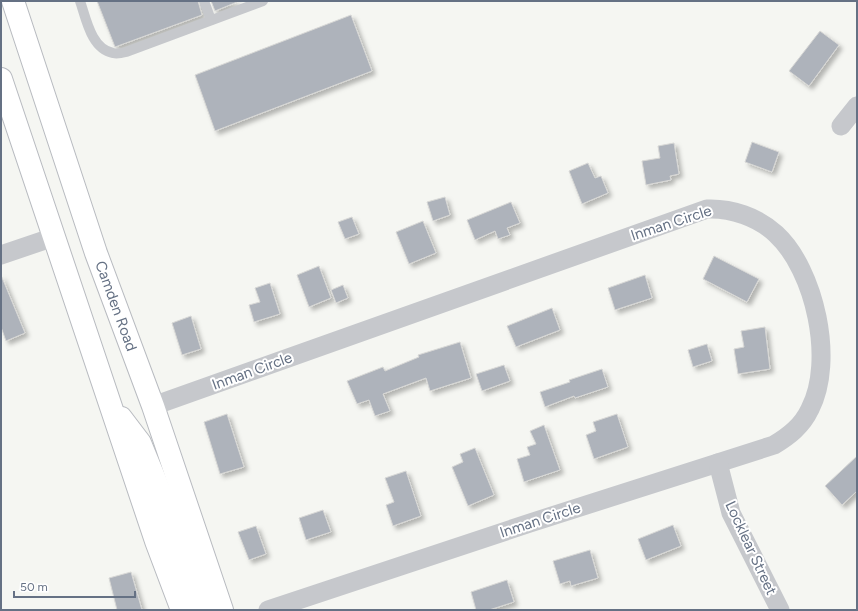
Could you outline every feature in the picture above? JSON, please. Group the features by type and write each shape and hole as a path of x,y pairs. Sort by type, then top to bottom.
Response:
{"main road":[{"name":"Camden Road","path":"13,1 96,253 153,406 222,610"},
{"path":"1,79 156,541 182,610"},
{"path":"110,403 140,443 163,499 202,610"}],"street":[{"path":"841,126 857,106"},
{"name":"Inman Circle","path":"153,406 706,209 721,208 760,221 776,234 794,254 811,294 817,315 821,344 820,374 817,392 810,409 802,422 789,435 774,445 530,523 268,610"},
{"path":"1,255 54,237"},
{"name":"Locklear Street","path":"718,463 731,513 780,610"}],"lane":[{"path":"80,1 92,35 101,48 113,53 126,52 263,1"},
{"path":"204,1 211,20"}],"building":[{"path":"97,1 198,1 202,15 115,47"},
{"path":"211,1 237,1 237,2 215,11"},
{"path":"351,15 372,71 215,131 195,75"},
{"path":"820,31 839,45 809,86 789,71"},
{"path":"752,142 779,152 772,172 745,162"},
{"path":"674,143 679,174 670,176 671,180 646,185 642,161 660,158 658,146"},
{"path":"588,163 595,178 601,176 608,193 582,204 569,171"},
{"path":"445,197 450,215 433,221 427,202"},
{"path":"511,202 520,223 507,228 510,235 498,239 495,231 475,240 467,220"},
{"path":"352,217 359,234 345,239 338,222"},
{"path":"423,221 436,253 409,264 396,232"},
{"path":"714,256 759,279 747,302 703,279"},
{"path":"319,266 331,298 309,307 297,275"},
{"path":"1,275 25,333 6,341 1,327"},
{"path":"645,275 652,298 615,310 608,288"},
{"path":"270,283 280,314 254,322 249,305 260,302 255,288"},
{"path":"343,285 348,298 336,303 331,290"},
{"path":"552,308 560,330 516,347 507,326"},
{"path":"191,316 201,349 182,355 172,323"},
{"path":"765,327 770,369 738,374 734,349 744,347 741,331"},
{"path":"460,342 471,378 430,391 426,378 383,394 390,411 375,416 369,400 357,404 347,381 383,367 385,371 419,357 418,355"},
{"path":"707,344 712,361 693,367 688,350"},
{"path":"504,365 510,381 482,391 476,374"},
{"path":"602,369 608,387 575,398 574,396 545,407 540,392"},
{"path":"227,414 244,467 220,474 204,422"},
{"path":"617,414 628,447 594,459 586,435 596,431 593,422"},
{"path":"544,425 560,470 524,482 517,459 530,455 527,447 536,444 530,431"},
{"path":"475,448 494,495 468,506 452,467 463,462 460,454"},
{"path":"857,456 857,491 842,505 825,486"},
{"path":"406,471 421,516 393,526 386,505 394,502 385,478"},
{"path":"323,510 331,532 306,540 299,518"},
{"path":"673,525 681,546 646,560 638,539"},
{"path":"256,526 266,554 249,560 238,532"},
{"path":"590,550 598,578 571,586 570,581 560,584 553,561"},
{"path":"131,572 142,610 117,610 109,578"},
{"path":"507,580 514,602 489,610 476,610 471,592"}]}
